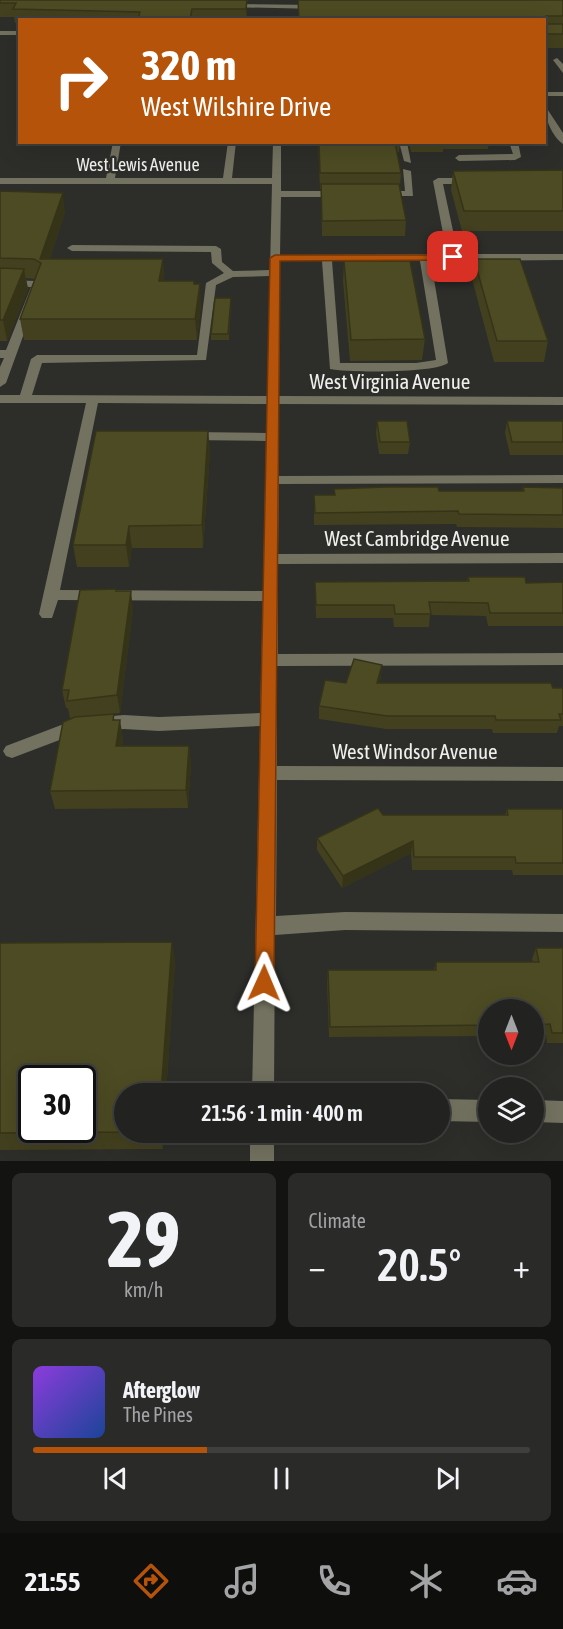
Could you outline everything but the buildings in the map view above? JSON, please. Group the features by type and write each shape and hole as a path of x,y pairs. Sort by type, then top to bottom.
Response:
{"street":[{"path":"214,6 329,6"},
{"path":"0,33 18,33"},
{"path":"557,60 563,70"},
{"path":"546,94 563,94"},
{"path":"546,110 563,141"},
{"path":"110,181 117,144"},
{"path":"227,181 231,144"},
{"path":"263,1083 277,144"},
{"path":"369,194 410,194 403,144"},
{"path":"459,158 515,157 518,155 514,144"},
{"name":"West Lewis Avenue","path":"0,181 68,185 110,181 276,181"},
{"path":"453,257 438,181 484,181"},
{"path":"276,194 348,194"},
{"path":"72,248 216,249 216,263 231,274"},
{"path":"275,258 563,257"},
{"path":"327,258 334,366 393,367 442,363 425,258"},
{"path":"25,399 37,359 202,358 211,283 231,274 275,273"},
{"path":"0,284 37,284 6,354 0,382"},
{"name":"West Virginia Avenue","path":"0,399 563,401"},
{"path":"47,614 91,436 93,399"},
{"path":"179,436 273,437"},
{"path":"272,480 563,479"},
{"name":"West Cambridge Avenue","path":"271,559 563,558"},
{"path":"51,595 270,596"},
{"path":"269,660 563,659"},
{"path":"12,751 77,726 124,722 159,724 268,719"},
{"name":"West Windsor Avenue","path":"268,772 563,774"},
{"path":"266,926 345,921 563,923"},
{"path":"450,1110 478,1111"},
{"path":"544,1111 563,1112"},
{"path":"262,1143 262,1161"}],"route":[{"path":"264,983 275,258 453,257"}]}
